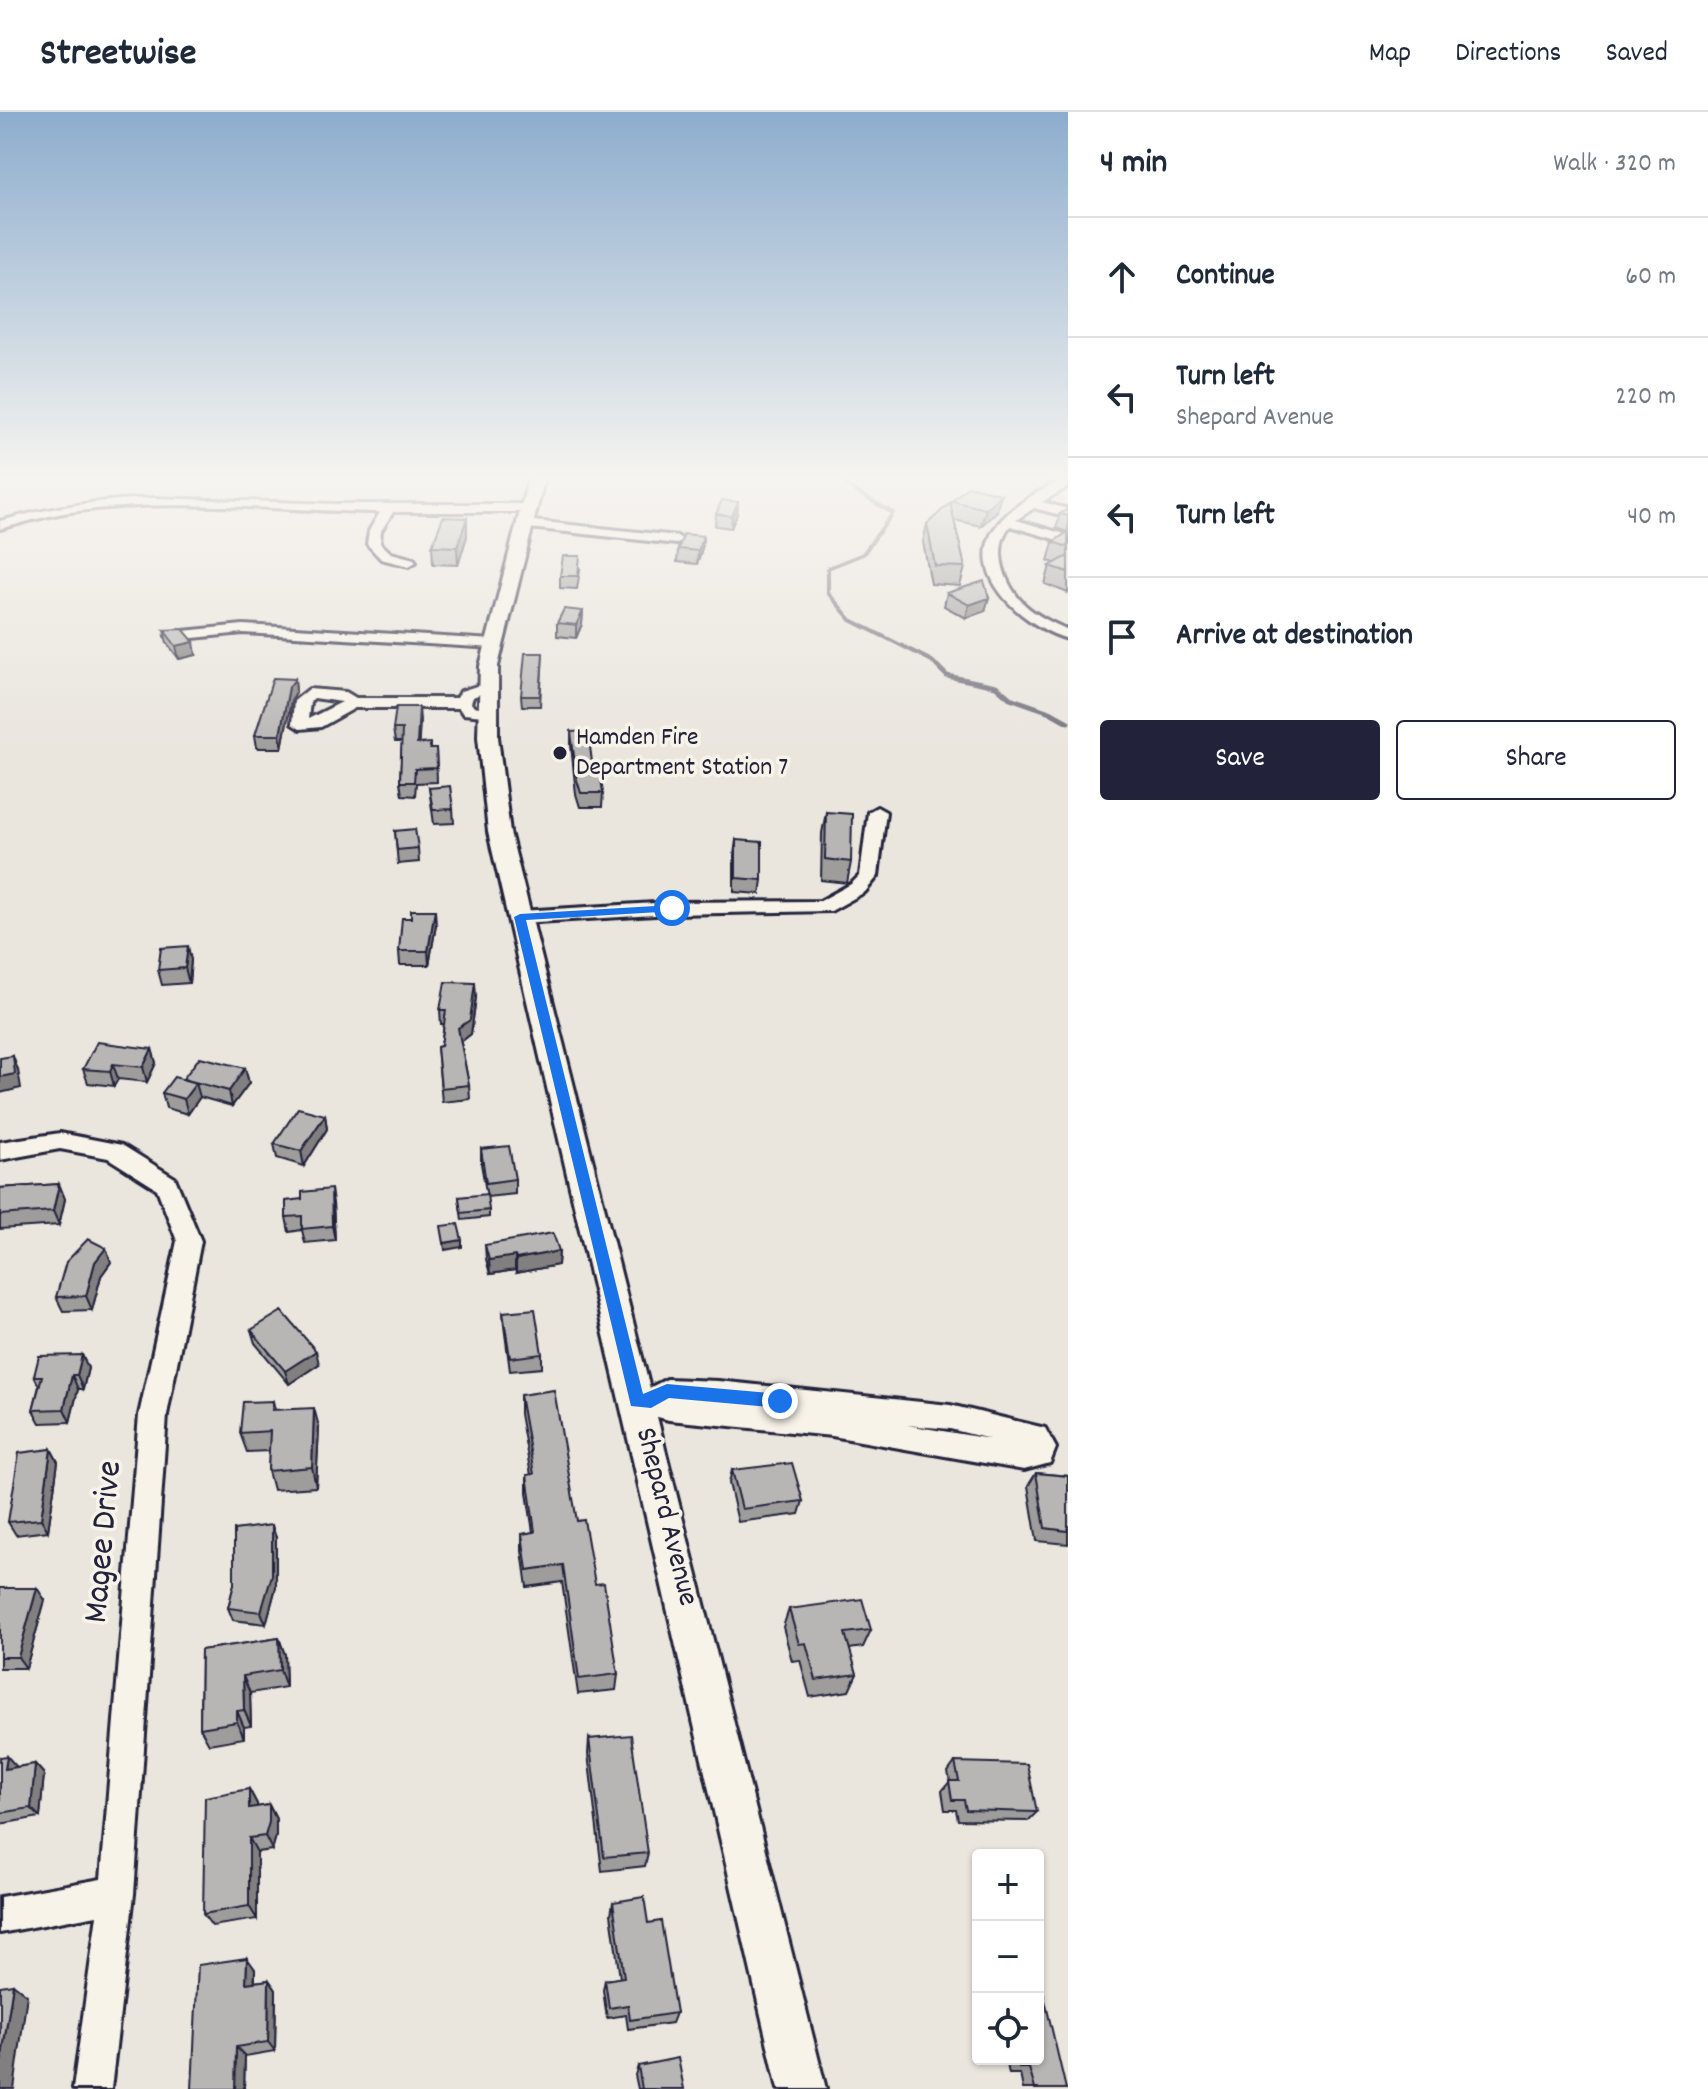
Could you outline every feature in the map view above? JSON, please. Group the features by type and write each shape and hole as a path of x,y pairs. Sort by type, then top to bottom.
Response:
{"main road":[{"name":"Shepard Avenue","path":"513,568 480,701 499,832 644,1401 802,2089"}],"street":[{"path":"998,568 1015,603 1039,621 1068,635"},
{"path":"173,636 243,629 494,644"},
{"path":"352,703 480,701"},
{"path":"520,917 672,908 824,907 858,888 869,876 877,812"},
{"name":"Magee Drive","path":"0,1151 60,1141 114,1151 167,1184 189,1241 153,1415 117,1894 92,2089"},
{"path":"667,1391 718,1393 950,1417 1035,1437 1042,1448 1040,1454 1024,1457 832,1424 669,1408 644,1401 667,1391"},
{"path":"0,1915 117,1894"}],"building":[{"path":"561,568 579,568 578,576 560,576"},
{"path":"984,581 989,598 969,605 947,593"},
{"path":"564,609 583,611 576,625 557,623"},
{"path":"183,629 194,642 176,646 164,630"},
{"path":"525,653 543,653 540,696 521,696"},
{"path":"273,678 295,679 289,687 280,735 255,735"},
{"path":"396,707 419,707 417,744 430,743 430,749 436,749 437,768 415,769 414,782 400,782 402,729 393,729"},
{"path":"588,731 592,762 595,771 600,771 603,793 581,793 577,780 571,732"},
{"path":"450,786 453,809 433,810 429,788"},
{"path":"826,812 852,814 851,862 825,859"},
{"path":"415,829 418,848 397,850 395,831"},
{"path":"736,840 762,842 762,880 736,878"},
{"path":"411,910 435,910 428,951 399,951 402,918 411,918"},
{"path":"188,946 185,968 158,970 161,948"},
{"path":"445,982 475,983 470,1020 458,1028 469,1085 441,1088 437,1047 441,1046 446,1010 440,1010"},
{"path":"97,1042 152,1049 143,1067 113,1064 110,1071 83,1069"},
{"path":"13,1056 15,1074 0,1077 0,1058"},
{"path":"200,1057 245,1068 229,1091 183,1079"},
{"path":"174,1077 196,1083 184,1099 162,1093"},
{"path":"298,1108 325,1115 301,1151 274,1144"},
{"path":"509,1146 515,1179 486,1183 481,1149"},
{"path":"59,1184 53,1211 0,1215 0,1188"},
{"path":"331,1189 332,1226 302,1229 302,1216 286,1217 286,1201 302,1199 302,1192"},
{"path":"487,1194 489,1210 461,1213 459,1197"},
{"path":"458,1224 462,1240 444,1243 441,1226"},
{"path":"553,1233 559,1251 516,1259 515,1256 489,1260 485,1245"},
{"path":"88,1239 106,1248 95,1262 86,1296 56,1297 66,1262"},
{"path":"535,1309 542,1354 510,1358 503,1312"},
{"path":"282,1311 316,1351 285,1371 251,1330"},
{"path":"82,1355 77,1375 72,1375 64,1409 33,1410 42,1376 34,1376 39,1356"},
{"path":"554,1390 577,1521 584,1520 595,1584 604,1583 618,1674 579,1679 563,1565 527,1570 522,1534 535,1532 527,1475 534,1474 520,1395"},
{"path":"273,1401 272,1410 314,1408 312,1467 268,1471 270,1431 240,1433 243,1402"},
{"path":"51,1449 41,1519 8,1522 19,1453"},
{"path":"792,1463 803,1501 742,1509 732,1470"},
{"path":"1036,1473 1068,1476 1068,1531 1045,1528"},
{"path":"272,1525 272,1575 261,1612 228,1608 234,1584 234,1530"},
{"path":"0,1588 37,1588 18,1657 0,1657"},
{"path":"862,1599 871,1630 845,1633 857,1674 816,1680 806,1643 799,1644 789,1609"},
{"path":"279,1638 280,1670 243,1676 244,1710 237,1711 237,1722 200,1728 201,1650"},
{"path":"631,1735 648,1853 604,1857 589,1739"},
{"path":"7,1756 5,1769 35,1764 31,1808 0,1813 0,1757"},
{"path":"955,1762 1027,1764 1037,1812 966,1810 964,1800 952,1800 949,1781 959,1781"},
{"path":"249,1789 249,1808 269,1805 269,1822 265,1836 249,1838 249,1906 203,1914 205,1797"},
{"path":"644,1897 648,1923 661,1921 676,2013 630,2020 628,2005 609,2008 605,1980 624,1977 613,1902"},
{"path":"247,1958 246,1983 269,1980 268,2042 236,2047 235,2089 192,2089 198,1965"},
{"path":"13,1984 0,2069 0,1986"},
{"path":"1044,1996 1066,2089 1035,2089 1029,2068 1019,2068 1018,2065 1044,2065"},
{"path":"678,2058 684,2089 642,2089 638,2066"}],"waterway":[{"path":"828,568 828,593 851,620 932,661 947,676 996,686 1010,698 1068,722"}],"place":[{"name":"Hamden Fire Department Station 7","path":"560,753"}],"route":[{"path":"672,908 520,917 637,1401 651,1401 667,1391 718,1393 780,1401"}]}
